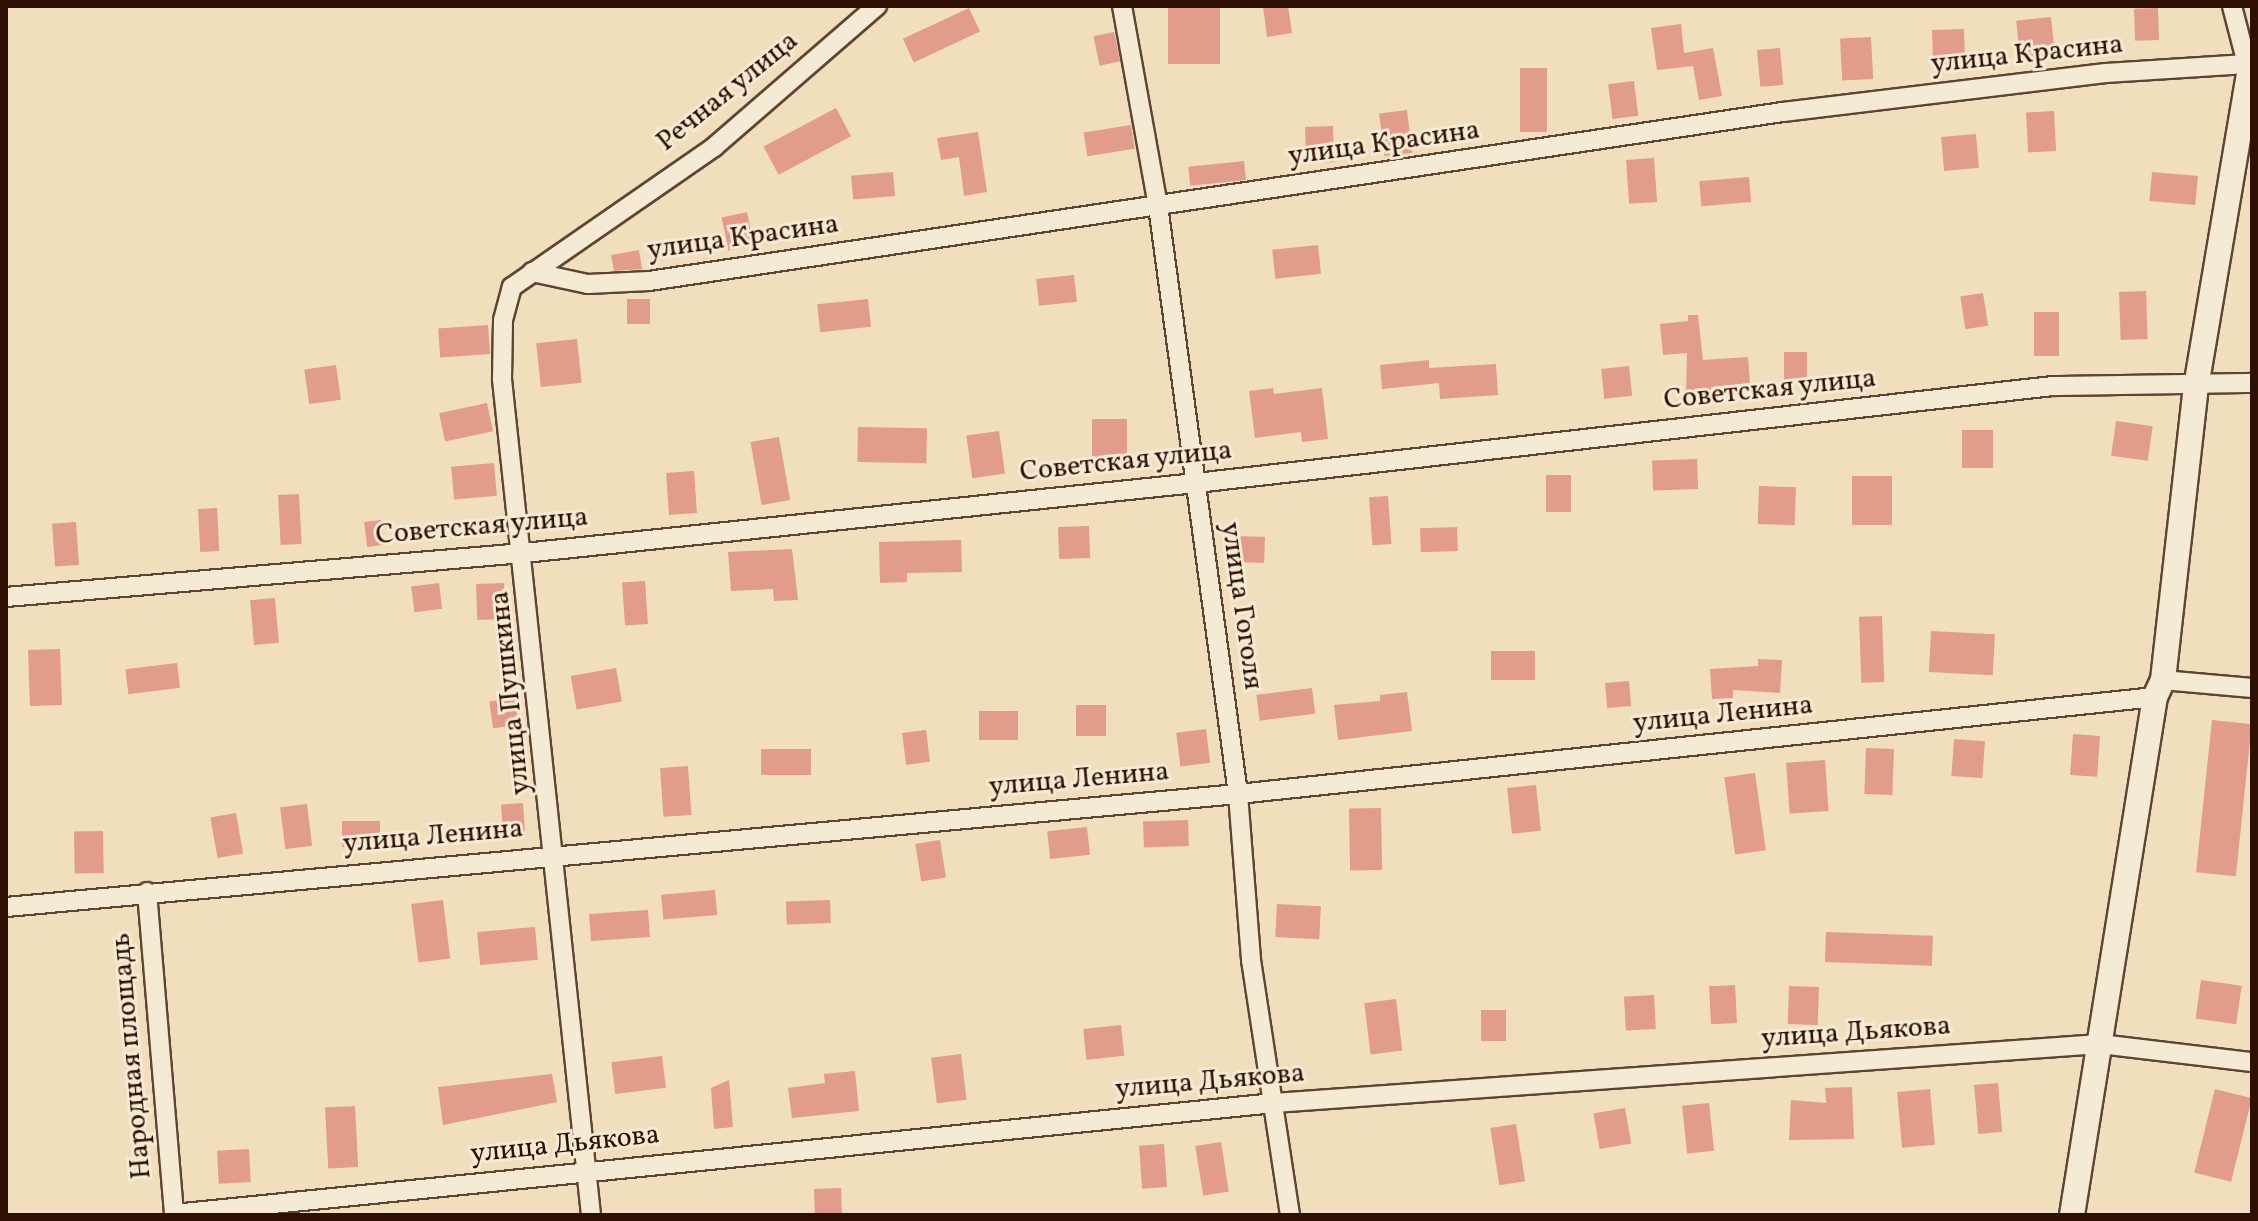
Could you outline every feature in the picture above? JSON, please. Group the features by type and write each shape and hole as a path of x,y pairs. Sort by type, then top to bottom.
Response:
{"main road":[{"path":"2072,1215 2159,688 2196,387 2250,59"}],"street":[{"name":"Речная улица","path":"532,272 714,147 877,6"},
{"name":"улица Гоголя","path":"1122,6 1158,206 1238,794 1251,960 1290,1215"},
{"path":"2232,6 2250,59"},
{"name":"улица Красина","path":"532,272 588,284 649,281 1783,112 2250,59"},
{"name":"улица Пушкина","path":"532,272 512,287 503,320 502,379 556,853 591,1215"},
{"name":"Советская улица","path":"6,597 524,553 1196,483 2053,386 2196,387 2252,383"},
{"name":"улица Ленина","path":"6,907 556,853 1238,794 2159,688 2252,688"},
{"name":"Народная площадь","path":"147,892 174,1214"},
{"name":"улица Дьякова","path":"174,1214 1274,1103 2100,1044 2252,1062"}],"building":[{"path":"1168,6 1220,6 1220,64 1168,64"},
{"path":"1263,6 1288,6 1292,33 1267,37"},
{"path":"969,8 980,32 914,62 903,39"},
{"path":"2158,8 2159,40 2135,41 2134,9"},
{"path":"2051,17 2055,54 2020,57 2016,21"},
{"path":"1681,24 1684,53 1713,48 1722,96 1699,100 1693,66 1657,70 1651,28"},
{"path":"1964,29 1965,65 1933,66 1932,30"},
{"path":"1114,32 1120,61 1100,66 1093,36"},
{"path":"1871,37 1873,79 1842,81 1840,39"},
{"path":"1780,48 1783,85 1760,87 1757,50"},
{"path":"1520,68 1547,68 1547,132 1520,132"},
{"path":"1634,81 1638,116 1612,119 1608,84"},
{"path":"836,108 851,136 779,175 764,146"},
{"path":"1407,110 1412,153 1384,156 1379,113"},
{"path":"2054,111 2056,151 2028,152 2026,112"},
{"path":"1131,125 1135,149 1087,156 1084,133"},
{"path":"1333,126 1334,162 1306,163 1305,127"},
{"path":"978,132 987,192 964,196 959,157 941,160 937,138"},
{"path":"1976,134 1979,168 1944,171 1941,137"},
{"path":"1654,158 1657,202 1629,204 1626,160"},
{"path":"1244,161 1246,180 1190,186 1188,167"},
{"path":"893,172 895,196 853,200 851,176"},
{"path":"2152,172 2198,176 2195,205 2149,201"},
{"path":"1749,177 1751,202 1701,206 1699,181"},
{"path":"747,212 754,245 729,251 722,217"},
{"path":"1318,245 1321,274 1275,279 1272,250"},
{"path":"639,250 642,269 614,271 611,255"},
{"path":"1074,275 1077,302 1039,306 1036,279"},
{"path":"2146,291 2148,339 2121,340 2119,292"},
{"path":"1983,293 1988,326 1965,329 1960,297"},
{"path":"627,299 650,299 650,324 627,324"},
{"path":"868,299 871,327 820,332 817,304"},
{"path":"2034,312 2059,312 2059,356 2034,356"},
{"path":"1688,315 1698,315 1703,360 1748,357 1750,383 1711,387 1711,395 1686,395 1687,353 1663,355 1660,324 1688,321"},
{"path":"488,325 490,354 440,357 438,328"},
{"path":"577,339 582,383 541,387 536,343"},
{"path":"1784,352 1807,352 1807,381 1784,381"},
{"path":"1429,360 1429,368 1496,364 1498,395 1440,399 1439,383 1382,389 1380,365"},
{"path":"336,365 341,400 309,404 304,369"},
{"path":"1629,366 1632,396 1604,399 1601,369"},
{"path":"1273,388 1274,394 1322,388 1328,439 1302,442 1301,432 1255,438 1249,391"},
{"path":"487,403 493,431 445,442 439,413"},
{"path":"1092,419 1127,419 1127,468 1092,468"},
{"path":"2116,421 2153,426 2148,461 2111,456"},
{"path":"858,427 927,428 926,463 857,462"},
{"path":"1962,430 1993,430 1993,468 1962,468"},
{"path":"999,431 1005,474 972,478 966,436"},
{"path":"779,437 790,500 762,505 750,442"},
{"path":"1697,459 1698,489 1653,491 1652,461"},
{"path":"494,463 497,496 454,500 451,467"},
{"path":"694,471 697,513 669,515 666,473"},
{"path":"1546,475 1571,475 1571,512 1546,512"},
{"path":"1852,476 1892,476 1892,525 1852,525"},
{"path":"1759,486 1796,487 1795,525 1758,524"},
{"path":"299,494 302,544 281,545 278,495"},
{"path":"1388,496 1391,544 1372,545 1369,497"},
{"path":"217,508 219,551 200,552 198,509"},
{"path":"381,520 384,545 367,547 364,522"},
{"path":"76,522 79,565 55,567 52,524"},
{"path":"1089,526 1090,558 1059,559 1058,527"},
{"path":"1457,527 1458,551 1421,552 1420,528"},
{"path":"1237,536 1265,537 1264,563 1236,562"},
{"path":"961,540 962,572 907,573 907,582 880,583 879,542"},
{"path":"792,549 798,600 774,601 773,589 731,591 728,552"},
{"path":"645,581 648,624 625,625 622,583"},
{"path":"439,583 442,609 414,612 411,586"},
{"path":"504,583 505,619 477,620 476,584"},
{"path":"275,598 279,643 254,645 250,600"},
{"path":"1882,616 1884,682 1861,683 1859,617"},
{"path":"1931,631 1995,634 1993,675 1929,672"},
{"path":"60,649 62,705 30,706 28,650"},
{"path":"1491,651 1535,651 1535,680 1491,680"},
{"path":"1758,659 1782,660 1780,693 1733,690 1733,698 1712,699 1710,669 1758,666"},
{"path":"177,663 180,688 128,694 125,669"},
{"path":"616,668 622,701 577,709 571,676"},
{"path":"1629,681 1631,706 1607,708 1605,683"},
{"path":"1312,688 1315,714 1260,721 1256,695"},
{"path":"1407,692 1412,731 1338,740 1334,705 1380,701 1380,695"},
{"path":"515,698 519,725 493,728 489,702"},
{"path":"1076,705 1106,705 1106,736 1076,736"},
{"path":"979,711 1018,711 1018,740 979,740"},
{"path":"2212,720 2252,724 2236,876 2196,872"},
{"path":"1206,729 1210,763 1180,766 1176,733"},
{"path":"926,730 930,762 906,765 902,733"},
{"path":"2073,734 2100,736 2097,777 2070,775"},
{"path":"1954,739 1985,741 1982,778 1951,776"},
{"path":"1866,748 1894,749 1892,795 1864,794"},
{"path":"761,749 811,749 811,775 761,775"},
{"path":"1825,760 1829,811 1790,814 1786,763"},
{"path":"688,766 691,815 663,817 660,768"},
{"path":"1755,773 1766,850 1735,855 1724,777"},
{"path":"1536,785 1541,831 1512,834 1507,788"},
{"path":"523,803 525,834 503,835 501,805"},
{"path":"307,804 312,846 285,849 280,807"},
{"path":"1381,808 1382,870 1350,871 1349,809"},
{"path":"236,813 243,853 218,858 210,818"},
{"path":"1188,820 1189,846 1144,848 1143,822"},
{"path":"342,821 380,821 380,847 342,847"},
{"path":"1087,827 1090,855 1050,859 1047,831"},
{"path":"103,831 104,873 75,873 74,832"},
{"path":"940,840 946,878 921,881 915,844"},
{"path":"715,890 717,915 663,920 661,895"},
{"path":"443,900 450,959 418,962 411,904"},
{"path":"830,900 831,923 787,925 786,902"},
{"path":"1277,904 1321,906 1319,939 1275,937"},
{"path":"648,910 650,937 591,941 589,914"},
{"path":"535,927 538,960 480,965 477,932"},
{"path":"1826,932 1933,936 1932,966 1825,962"},
{"path":"2201,980 2242,986 2236,1024 2196,1019"},
{"path":"1735,985 1737,1023 1711,1024 1709,986"},
{"path":"1789,986 1819,987 1818,1025 1788,1024"},
{"path":"1654,995 1656,1029 1626,1031 1624,997"},
{"path":"1396,999 1402,1051 1371,1055 1364,1003"},
{"path":"1481,1010 1506,1010 1506,1041 1481,1041"},
{"path":"1121,1025 1124,1056 1086,1060 1083,1029"},
{"path":"961,1054 967,1100 937,1103 931,1058"},
{"path":"662,1056 666,1088 615,1094 611,1062"},
{"path":"855,1071 859,1111 792,1118 788,1088 825,1083 824,1074"},
{"path":"552,1074 557,1102 443,1125 438,1087"},
{"path":"729,1080 733,1127 714,1129 711,1088"},
{"path":"1998,1083 2002,1132 1978,1134 1974,1085"},
{"path":"1852,1087 1854,1139 1789,1140 1791,1100 1826,1103 1825,1088"},
{"path":"1930,1089 1935,1145 1902,1148 1897,1092"},
{"path":"2215,1089 2252,1098 2231,1182 2194,1172"},
{"path":"1709,1103 1714,1151 1687,1154 1682,1106"},
{"path":"355,1106 358,1167 328,1168 325,1108"},
{"path":"1625,1108 1631,1143 1600,1149 1593,1114"},
{"path":"1516,1124 1525,1181 1499,1185 1490,1128"},
{"path":"1221,1142 1229,1191 1203,1195 1195,1146"},
{"path":"1164,1144 1167,1187 1142,1189 1139,1146"},
{"path":"249,1149 251,1182 219,1184 217,1151"},
{"path":"841,1188 842,1215 815,1215 814,1189"}]}
